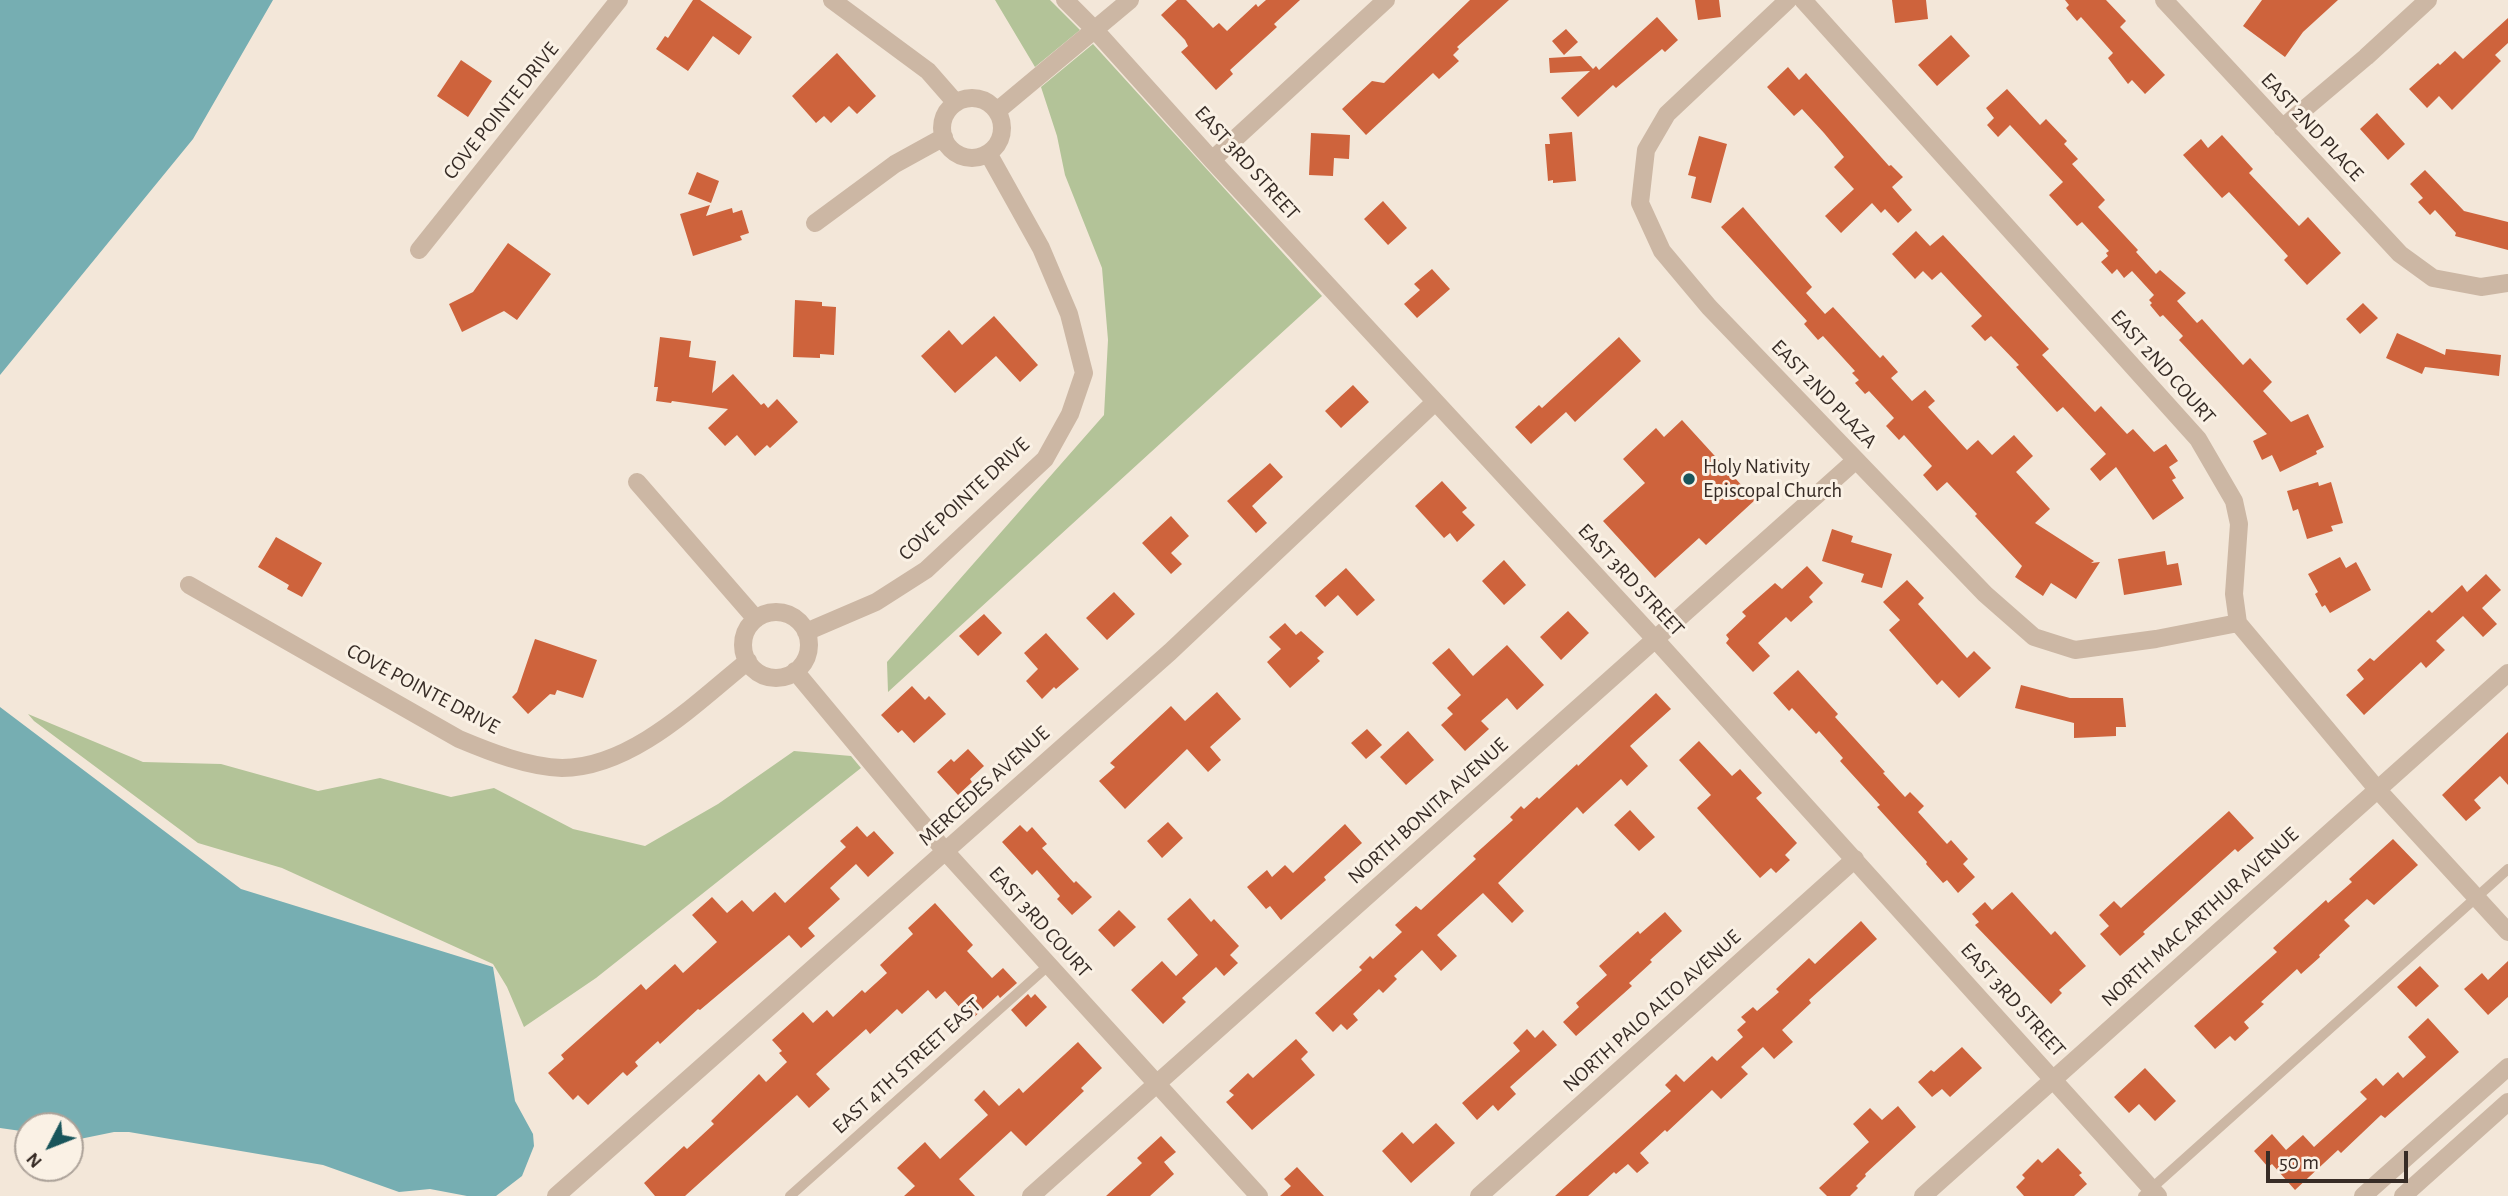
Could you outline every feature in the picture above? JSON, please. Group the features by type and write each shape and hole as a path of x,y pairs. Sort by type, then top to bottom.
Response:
{"street":[{"name":"COVE POINTE DRIVE","path":"419,250 619,0"},
{"path":"832,0 928,71 956,103"},
{"name":"EAST 3RD STREET","path":"1065,0 1655,639 2053,1079 2151,1194"},
{"path":"997,111 1130,0"},
{"path":"1212,160 1386,0"},
{"name":"EAST 2ND PLAZA","path":"1788,0 1667,114 1646,150 1640,203 1662,251 1709,307 1985,594 2034,637 2075,650 2156,639 2238,623"},
{"name":"EAST 2ND COURT","path":"1803,0 2198,439 2234,501 2239,524 2234,594 2238,623"},
{"name":"EAST 2ND PLACE","path":"2164,0 2400,254 2433,278 2481,287 2508,283"},
{"path":"2282,128 2428,0"},
{"path":"972,98 982,99 997,111 1002,129 996,147 979,157 960,156 952,150 944,137 943,122 946,112 956,103 972,98"},
{"path":"815,223 895,164 944,137"},
{"name":"COVE POINTE DRIVE","path":"806,632 876,602 926,570 1045,459 1070,414 1084,373 1069,314 1041,248 988,153"},
{"name":"MERCEDES AVENUE","path":"556,1196 1170,652 1435,402"},
{"name":"NORTH BONITA AVENUE","path":"1031,1196 1856,460"},
{"path":"637,481 756,619"},
{"name":"COVE POINTE DRIVE","path":"189,585 459,739 503,757 562,768 604,761 650,740 748,661"},
{"path":"775,612 786,613 796,618 806,632 809,648 806,659 794,671 779,677 768,676 758,672 748,661 743,646 749,626 756,619 775,612"},
{"path":"2238,623 2378,789 2508,932"},
{"name":"EAST 3RD COURT","path":"794,671 946,851 1259,1196"},
{"name":"NORTH MAC ARTHUR AVENUE","path":"1923,1196 2508,673"},
{"name":"NORTH PALO ALTO AVENUE","path":"1479,1196 1855,859"},
{"path":"2363,1196 2508,1067"},
{"path":"2403,1196 2508,1102"}],"lane":[{"path":"2151,1194 2508,869"},
{"name":"EAST 4TH STREET EAST","path":"790,1196 1049,965"}],"green space":[{"path":"995,0 1050,0 1080,30 1035,67"},
{"path":"1093,44 1322,296 888,692 887,662 1104,415 1108,340 1102,268 1065,175 1057,136 1041,87"},
{"path":"28,714 143,762 221,764 318,791 380,778 451,797 494,788 573,829 645,846 718,804 794,751 851,756 861,768 596,978 524,1027 507,987 493,964 282,868 198,843"}],"water":[{"path":"0,0 273,0 193,139 0,375"},
{"path":"0,707 241,889 493,967 515,1101 533,1134 534,1146 522,1176 496,1196 467,1196 430,1189 399,1192 323,1165 129,1132 84,1138 84,1112 14,1112 14,1130 0,1128"}],"building":[{"path":"693,0 700,0 752,37 739,55 713,36 688,71 656,49 665,36 668,38"},
{"path":"1177,0 1186,0 1213,28 1219,23 1227,31 1256,4 1258,7 1266,0 1300,0 1274,24 1277,27 1230,70 1233,74 1216,90 1181,52 1188,46 1185,40 1161,15"},
{"path":"1470,0 1509,0 1457,47 1459,49 1453,55 1459,61 1439,79 1433,73 1366,135 1342,109 1372,81 1384,83"},
{"path":"1695,0 1719,0 1721,17 1698,20"},
{"path":"1892,0 1926,0 1928,19 1895,23"},
{"path":"2065,0 2106,0 2126,21 2120,27 2165,75 2145,94 2132,80 2128,84 2108,58 2113,53 2081,17 2077,21 2066,8 2069,5"},
{"path":"2262,0 2338,0 2303,32 2285,57 2243,26"},
{"path":"1657,17 1678,40 1665,52 1662,49 1616,88 1613,85 1578,117 1561,98 1590,71 1550,73 1549,58 1581,56 1593,69 1596,66 1599,70"},
{"path":"2508,18 2508,43 2495,55 2501,61 2452,110 2439,96 2427,108 2409,89 2455,51 2463,59"},
{"path":"1566,29 1578,42 1564,55 1552,41"},
{"path":"1951,35 1970,56 1937,86 1918,65"},
{"path":"837,53 876,96 857,114 849,106 831,123 824,116 816,123 792,96"},
{"path":"461,60 492,81 468,117 437,96"},
{"path":"1788,67 1799,80 1806,73 1889,166 1903,177 1892,187 1912,210 1898,223 1885,209 1881,213 1872,203 1841,233 1825,216 1854,189 1834,167 1844,157 1824,133 1802,109 1794,116 1767,87"},
{"path":"2007,89 2040,125 2046,119 2067,141 2064,144 2078,159 2072,164 2105,200 2098,207 2156,274 2160,270 2186,293 2177,301 2197,323 2202,319 2243,365 2250,358 2272,382 2263,391 2291,422 2308,414 2324,447 2316,451 2317,454 2280,472 2272,455 2262,460 2253,441 2267,434 2179,340 2183,336 2150,305 2152,303 2149,300 2154,295 2132,271 2124,278 2117,269 2112,274 2101,262 2108,256 2106,253 2109,251 2082,222 2077,226 2049,195 2063,182 2010,125 1998,137 1987,125 1994,118 1986,108"},
{"path":"2377,113 2405,144 2388,160 2360,129"},
{"path":"1572,132 1576,181 1548,181 1545,144 1550,144 1549,134"},
{"path":"1311,133 1350,135 1349,159 1334,158 1333,176 1309,175"},
{"path":"2222,135 2253,169 2249,173 2299,226 2308,217 2341,253 2307,285 2284,260 2288,256 2229,192 2222,198 2183,155 2201,139 2208,148"},
{"path":"1699,136 1727,144 1711,203 1691,198 1696,177 1688,175"},
{"path":"2425,170 2464,211 2508,222 2508,250 2455,236 2456,233 2435,210 2430,215 2418,202 2423,198 2410,184"},
{"path":"697,172 719,181 711,203 688,194"},
{"path":"1383,201 1407,228 1388,245 1364,219"},
{"path":"710,205 706,216 732,208 733,213 742,210 749,233 740,236 742,240 693,256 680,214"},
{"path":"1743,207 1812,287 1806,293 1825,314 1833,307 1880,358 1883,355 1898,372 1891,378 1912,401 1925,390 1935,401 1928,407 1967,450 1978,440 1992,455 2014,435 2033,456 2016,472 2050,509 2035,523 2094,561 2091,563 2100,562 2076,599 2051,583 2043,596 2015,577 2022,566 1975,516 1977,514 1947,482 1937,491 1923,475 1932,466 1904,435 1899,440 1886,426 1894,418 1869,391 1865,394 1855,383 1859,380 1852,373 1855,371 1823,336 1818,340 1804,324 1807,321 1721,227"},
{"path":"1916,231 1930,246 1943,235 2049,349 2042,355 2095,412 2101,406 2127,434 2133,429 2154,452 2166,444 2178,461 2169,467 2176,478 2172,480 2184,498 2153,520 2116,467 2100,481 2090,469 2106,454 2063,407 2057,412 2016,367 2019,365 1991,336 1985,341 1971,326 1982,316 1941,272 1932,280 1923,271 1915,279 1892,254"},
{"path":"508,243 551,274 517,320 504,311 462,332 449,304 473,292"},
{"path":"1432,269 1450,289 1417,318 1404,304 1420,290 1414,284"},
{"path":"795,300 822,302 822,306 836,307 834,355 820,354 820,358 793,357"},
{"path":"2363,303 2378,318 2360,334 2346,319"},
{"path":"994,316 1038,365 1020,382 996,356 955,393 921,356 949,330 962,345"},
{"path":"2397,333 2445,355 2446,349 2501,355 2499,376 2425,367 2422,374 2386,358"},
{"path":"660,337 691,341 689,357 716,361 712,393 733,374 761,405 764,403 768,408 777,399 798,422 770,448 767,445 755,456 737,435 725,446 708,428 728,409 656,401 658,387 654,387"},
{"path":"1619,337 1641,361 1575,422 1566,412 1531,444 1515,427 1539,405 1542,408"},
{"path":"1353,385 1369,402 1341,428 1325,411"},
{"name":"Holy Nativity Episcopal Church","path":"1682,420 1755,500 1706,545 1699,538 1655,578 1603,521 1645,483 1623,459 1656,428 1664,437"},
{"path":"1270,463 1283,477 1252,506 1267,523 1256,533 1227,501"},
{"path":"1442,481 1467,508 1462,512 1475,525 1457,542 1450,533 1444,538 1415,506"},
{"path":"2318,482 2319,486 2331,482 2343,523 2331,526 2333,531 2307,539 2298,509 2293,511 2287,491"},
{"path":"1171,516 1189,536 1171,553 1182,564 1171,574 1142,543"},
{"path":"1832,529 1853,536 1851,542 1892,554 1882,588 1861,582 1864,574 1822,561"},
{"path":"276,537 322,563 302,597 287,589 289,585 258,567"},
{"path":"2165,551 2167,565 2178,563 2182,585 2124,595 2118,559"},
{"path":"2340,557 2346,568 2356,562 2371,590 2330,613 2325,605 2322,607 2315,594 2318,592 2308,574"},
{"path":"1504,560 1526,585 1504,605 1482,581"},
{"path":"1807,566 1823,583 1809,597 1813,602 1791,622 1786,617 1758,643 1770,656 1753,672 1726,643 1729,639 1726,635 1746,616 1742,612 1775,583 1782,589"},
{"path":"1346,568 1375,600 1357,616 1338,595 1325,607 1315,596"},
{"path":"2486,574 2501,590 2482,608 2497,624 2483,637 2463,616 2436,641 2445,650 2426,668 2421,662 2364,715 2346,695 2364,679 2357,670 2370,658 2374,661 2429,610 2432,613 2462,585 2467,592"},
{"path":"1907,580 1924,598 1918,604 1967,658 1974,651 1991,668 1959,698 1942,680 1937,685 1889,630 1900,620 1883,602"},
{"path":"1114,592 1135,614 1107,640 1086,618"},
{"path":"1568,611 1589,633 1561,660 1540,637"},
{"path":"984,614 1002,633 978,656 959,636"},
{"path":"1285,623 1296,635 1301,631 1324,652 1317,658 1320,661 1290,688 1267,662 1281,649 1269,637"},
{"path":"1046,633 1079,669 1042,699 1026,681 1038,669 1024,653"},
{"path":"535,639 597,660 583,698 557,690 555,695 550,694 528,714 512,697 517,692"},
{"path":"1507,645 1544,685 1517,710 1507,698 1481,721 1489,729 1465,751 1441,725 1453,714 1447,708 1461,695 1432,663 1449,648 1473,676"},
{"path":"1798,670 1838,714 1835,717 1905,797 1910,792 1924,806 1918,812 1947,844 1951,840 1968,859 1963,864 1975,877 1958,893 1947,880 1943,883 1877,807 1880,805 1840,761 1843,758 1819,731 1816,734 1792,708 1789,711 1773,693"},
{"path":"2021,685 2070,698 2123,698 2126,727 2116,727 2116,736 2074,738 2074,723 2015,708"},
{"path":"912,686 925,700 929,696 946,714 914,743 902,730 898,733 881,715"},
{"path":"1217,692 1241,719 1210,747 1221,760 1208,772 1187,749 1125,809 1099,781 1115,767 1110,763 1171,706 1185,721"},
{"path":"1656,693 1671,709 1630,746 1648,766 1627,786 1621,779 1583,814 1577,807 1498,883 1524,911 1512,923 1483,893 1437,935 1457,956 1441,971 1422,950 1394,976 1397,979 1383,993 1379,989 1353,1014 1358,1020 1347,1030 1341,1024 1333,1032 1315,1013 1362,970 1359,967 1370,956 1373,959 1402,932 1395,925 1416,906 1421,910 1476,859 1473,856 1513,820 1510,817 1521,806 1524,809 1537,797 1539,799"},
{"path":"1367,729 1382,745 1366,759 1351,743"},
{"path":"1408,731 1434,760 1406,785 1380,757"},
{"path":"2508,732 2508,785 2500,776 2474,800 2481,808 2466,821 2442,795"},
{"path":"1699,741 1732,776 1740,769 1762,793 1756,798 1797,843 1785,855 1790,860 1776,873 1771,868 1760,878 1697,808 1711,795 1679,760"},
{"path":"968,749 984,766 958,795 937,772"},
{"path":"1630,810 1655,837 1639,851 1614,825"},
{"path":"2229,811 2254,838 2238,852 2235,849 2120,956 2100,934 2109,926 2099,915 2114,901 2121,908"},
{"path":"1168,822 1183,838 1162,858 1147,841"},
{"path":"1345,824 1362,843 1281,920 1270,906 1266,909 1247,887 1267,870 1272,877 1285,865 1293,873"},
{"path":"1020,825 1027,832 1032,827 1047,844 1042,848 1074,883 1076,881 1092,897 1072,915 1057,899 1060,896 1037,870 1032,875 1002,842"},
{"path":"857,826 867,837 874,831 894,853 868,877 856,864 830,888 840,899 808,928 815,936 801,948 789,935 698,1009 660,1044 658,1041 635,1062 638,1066 627,1076 623,1072 588,1105 578,1095 573,1100 548,1073 564,1059 561,1055 641,984 646,990 675,964 683,973 717,942 692,915 712,897 727,913 742,900 753,912 775,892 785,903 846,847 840,841"},
{"path":"2393,839 2418,865 2374,905 2367,899 2344,920 2350,926 2319,955 2320,957 2301,974 2297,969 2261,1002 2264,1004 2244,1022 2249,1028 2235,1041 2230,1036 2215,1049 2194,1026 2277,952 2273,948 2326,900 2328,903 2352,882 2349,879"},
{"path":"2012,892 2051,935 2055,931 2086,966 2059,990 2062,993 2051,1004 1975,925 1979,922 1972,914 1985,902 1992,910"},
{"path":"1190,898 1211,922 1214,919 1239,946 1230,955 1238,963 1224,976 1216,967 1182,998 1186,1002 1163,1024 1131,990 1162,961 1176,976 1198,955 1167,919"},
{"path":"935,903 973,945 967,951 992,978 1003,968 1017,983 1000,998 998,995 971,1020 945,991 936,999 928,990 902,1014 897,1009 870,1034 866,1029 816,1074 830,1089 809,1108 797,1095 685,1196 655,1196 644,1183 684,1146 687,1149 714,1124 711,1121 759,1074 766,1082 787,1062 772,1040 803,1012 813,1023 827,1010 833,1017 862,990 865,993 887,973 880,965 913,934 908,928"},
{"path":"1119,910 1136,927 1114,947 1098,930"},
{"path":"1665,912 1682,931 1629,983 1632,986 1576,1036 1563,1022 1579,1007 1576,1003 1607,975 1599,966 1638,931 1640,934"},
{"path":"1861,921 1877,939 1809,1000 1811,1003 1782,1030 1793,1042 1774,1059 1763,1047 1741,1067 1748,1074 1721,1099 1712,1090 1640,1153 1649,1163 1637,1173 1628,1164 1616,1174 1614,1172 1588,1196 1555,1196 1671,1091 1665,1085 1676,1074 1684,1082 1712,1056 1717,1061 1743,1037 1737,1030 1746,1022 1741,1017 1753,1007 1757,1011 1779,992 1776,989 1809,958 1815,964"},
{"path":"2508,961 2508,997 2488,1015 2464,989 2482,973 2488,980"},
{"path":"2420,966 2439,986 2416,1007 2397,987"},
{"path":"1028,994 1031,998 1035,994 1047,1007 1026,1027 1011,1010"},
{"path":"2428,1018 2459,1052 2385,1118 2381,1115 2341,1153 2338,1150 2295,1190 2272,1164 2268,1167 2254,1151 2272,1134 2286,1150 2303,1135 2314,1147 2367,1099 2360,1092 2376,1078 2383,1086 2398,1072 2403,1078 2426,1057 2408,1037"},
{"path":"1527,1029 1535,1038 1543,1030 1557,1045 1510,1087 1516,1094 1498,1111 1493,1105 1477,1120 1462,1103 1520,1051 1513,1043"},
{"path":"1296,1039 1308,1052 1301,1059 1315,1075 1252,1130 1226,1102 1234,1095 1229,1091 1248,1073 1253,1078"},
{"path":"1078,1042 1102,1068 1081,1088 1084,1091 1026,1146 1011,1131 959,1179 975,1196 904,1196 915,1186 897,1168 925,1142 940,1159 988,1115 974,1100 984,1090 999,1106 1019,1088 1023,1093"},
{"path":"1962,1047 1982,1068 1950,1097 1942,1089 1932,1097 1918,1082 1931,1070 1934,1072"},
{"path":"2145,1068 2176,1101 2155,1121 2139,1104 2129,1113 2114,1097"},
{"path":"1898,1106 1916,1127 1865,1174 1856,1186 1858,1188 1850,1196 1827,1196 1819,1188 1869,1142 1853,1124 1870,1108 1882,1120"},
{"path":"1436,1123 1455,1143 1411,1183 1382,1151 1402,1132 1413,1144"},
{"path":"1161,1136 1176,1152 1164,1162 1174,1174 1150,1196 1106,1196 1142,1163 1137,1158"},
{"path":"2058,1148 2082,1173 2079,1175 2087,1184 2074,1196 2024,1196 2016,1187 2025,1178 2022,1175 2038,1159 2042,1163"},
{"path":"1297,1167 1324,1196 1280,1196 1291,1186 1284,1179"}],"place":[{"name":"Holy Nativity Episcopal Church","path":"1689,479"}]}
